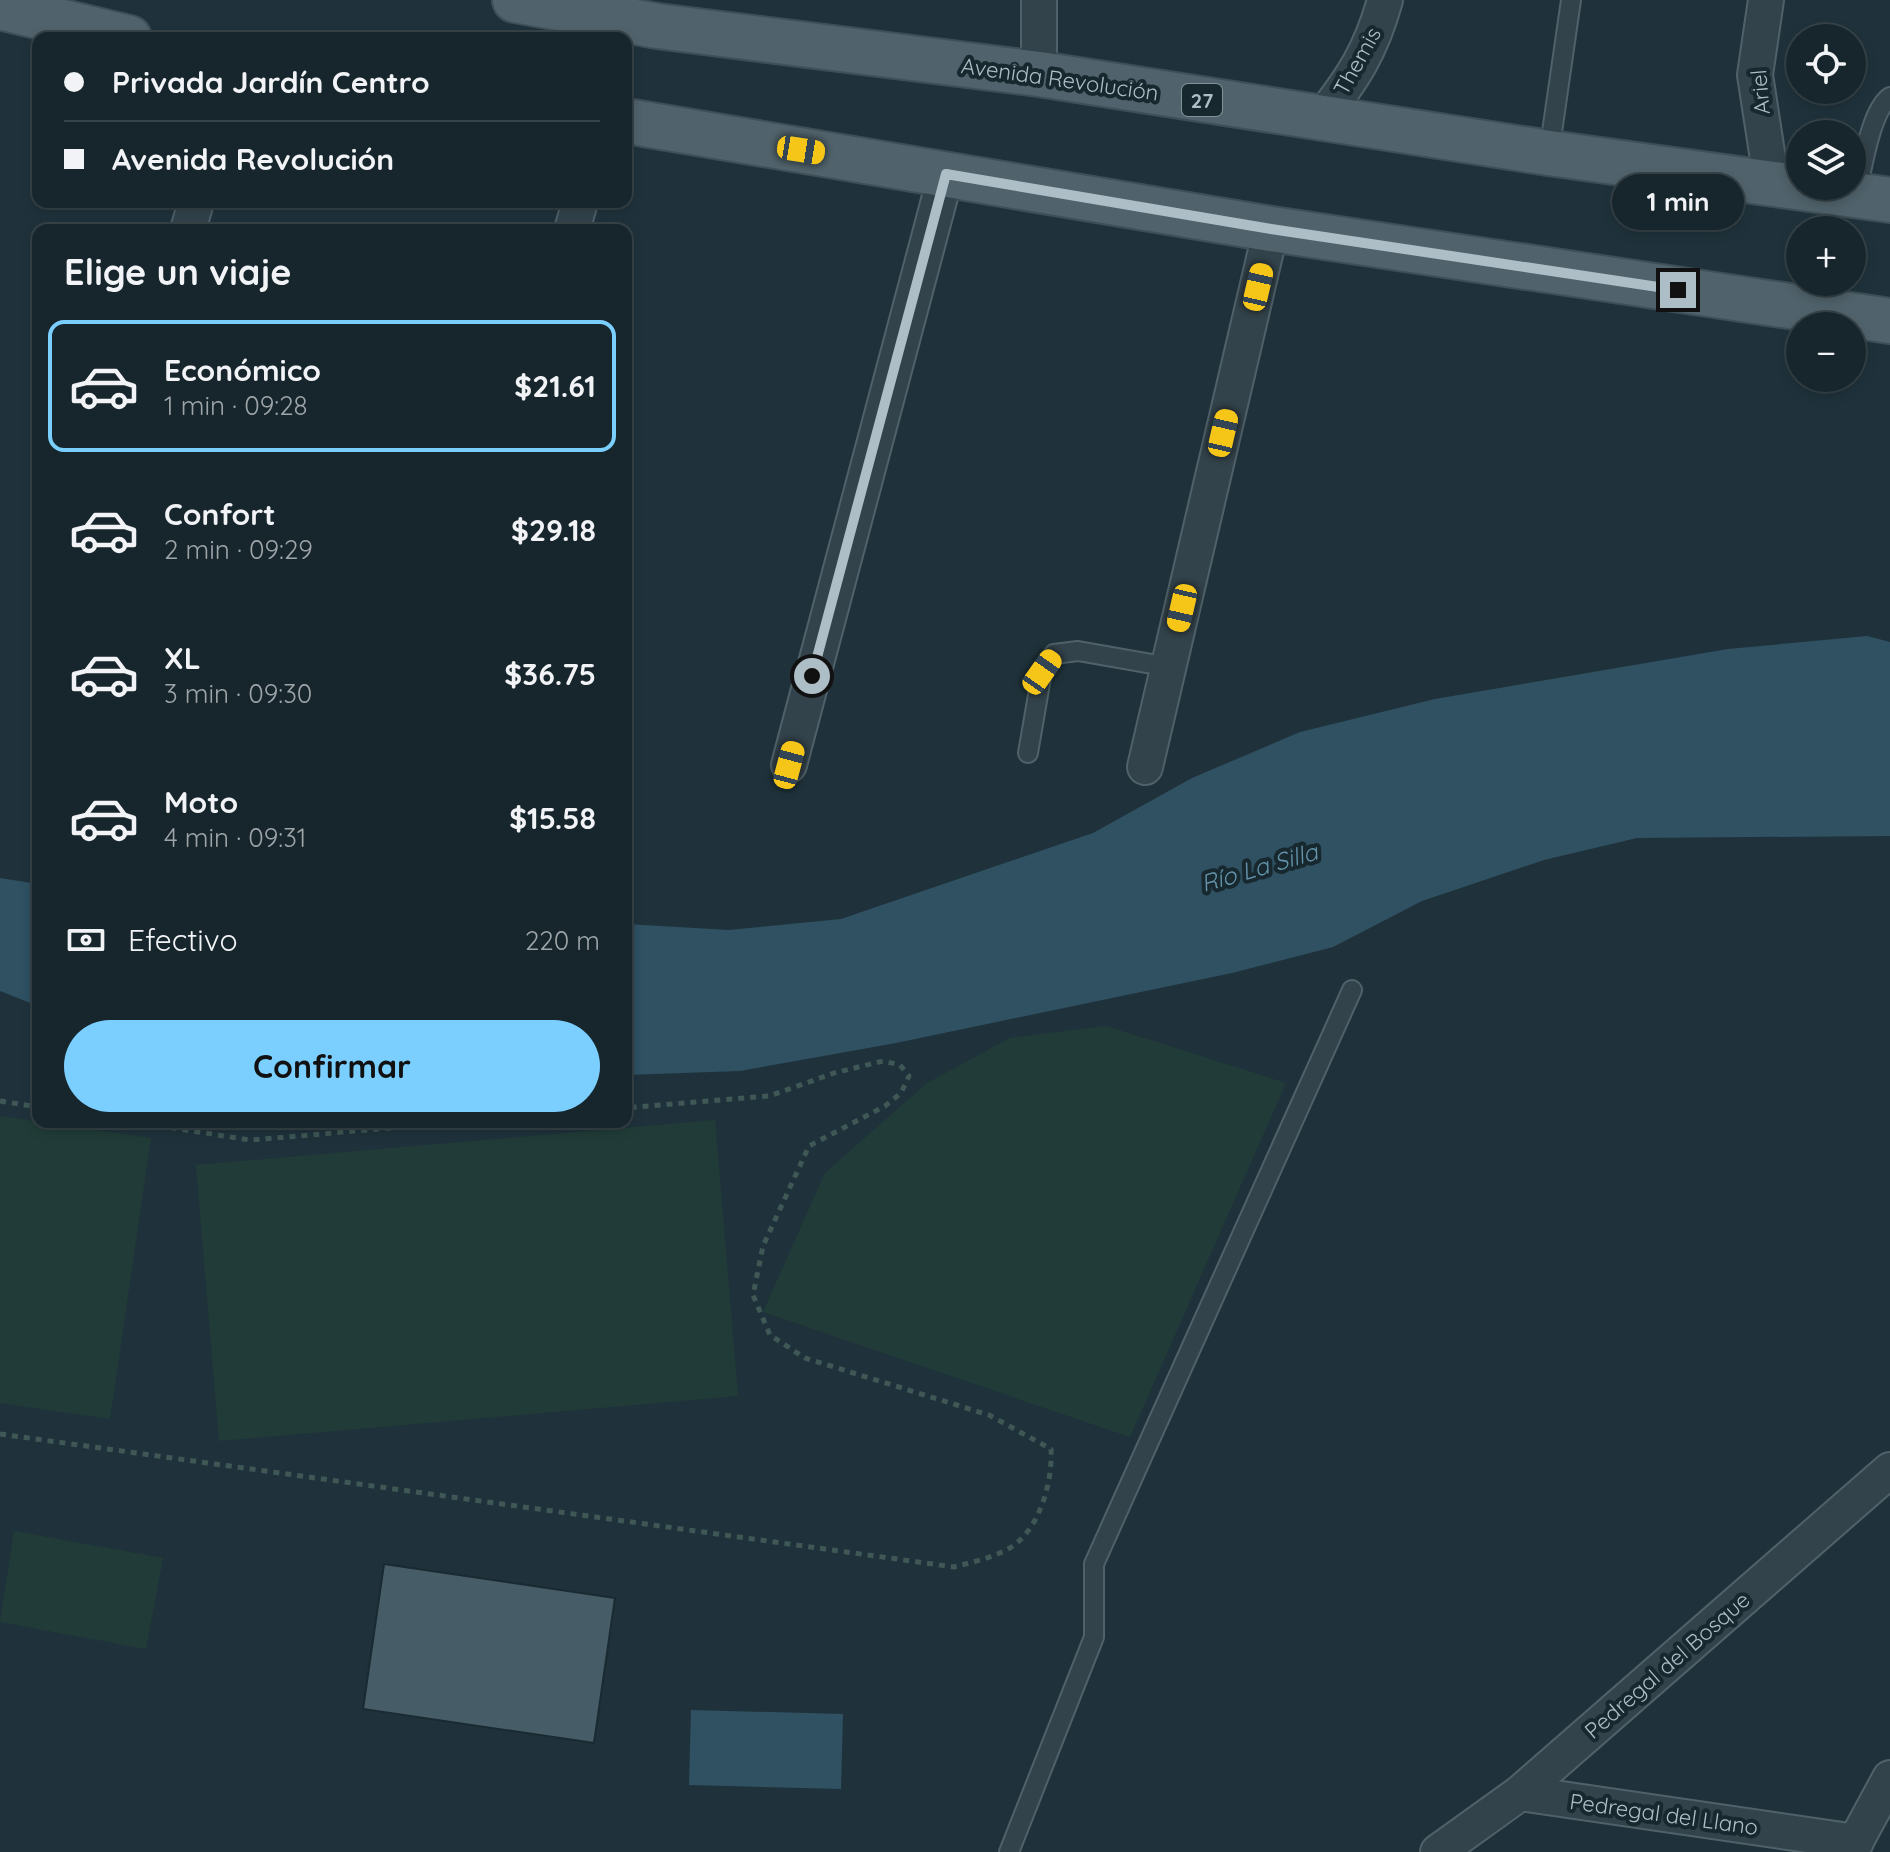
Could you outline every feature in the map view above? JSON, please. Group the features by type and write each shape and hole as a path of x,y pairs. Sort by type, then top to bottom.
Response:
{"main road":[{"name":"Avenida Revolución","path":"515,0 666,13 1321,119 1873,197"},
{"path":"0,7 104,32"},
{"path":"632,122 1271,229 1890,321"}],"street":[{"path":"1039,0 1039,74"},
{"name":"Themis","path":"1321,119 1364,58 1375,37 1385,0"},
{"name":"Ariel","path":"1766,0 1755,75 1772,185"},
{"path":"789,765 946,174"},
{"path":"1145,767 1271,229"},
{"name":"Pedregal del Bosque","path":"1438,1852 1520,1793 1890,1470"},
{"path":"1853,1847 1890,1778"},
{"name":"Pedregal del Llano","path":"1520,1793 1853,1847"}],"lane":[{"path":"1549,153 1571,0"},
{"path":"1873,197 1874,122 1884,101 1890,97"},
{"path":"1028,753 1042,672 1054,654 1078,651 1169,667"},
{"path":"1009,1852 1094,1637 1094,1564 1352,990"}],"path":[{"path":"0,1434 954,1567 1011,1548 1038,1516 1053,1473 1051,1449 989,1415 805,1358 770,1335 753,1295 763,1246 809,1146 885,1106 901,1093 909,1076 900,1065 883,1061 834,1073 769,1096 632,1107"},
{"path":"0,1101 32,1106"},
{"path":"173,1128 250,1140 392,1128"}],"green space":[{"path":"1106,1026 1286,1083 1130,1437 763,1312 825,1173 927,1083 1010,1038"},
{"path":"0,1116 32,1121 32,1128 82,1128 151,1138 110,1419 0,1403"},
{"path":"715,1120 738,1396 219,1441 196,1165"},
{"path":"14,1531 163,1558 146,1649 0,1622"}],"water":[{"name":"Río La Silla","path":"1867,636 1890,642 1890,836 1637,838 1544,860 1422,901 1333,947 1232,973 896,1043 740,1071 632,1075 632,924 729,930 841,919 1093,833 1192,778 1300,732 1435,699 1728,649"},
{"path":"0,878 32,883 32,1004 0,991"},
{"path":"691,1710 843,1714 841,1789 689,1785"}],"building":[{"path":"384,1564 615,1598 594,1743 363,1709"}],"route":[{"path":"812,676 946,174 1271,229 1678,290"}]}
